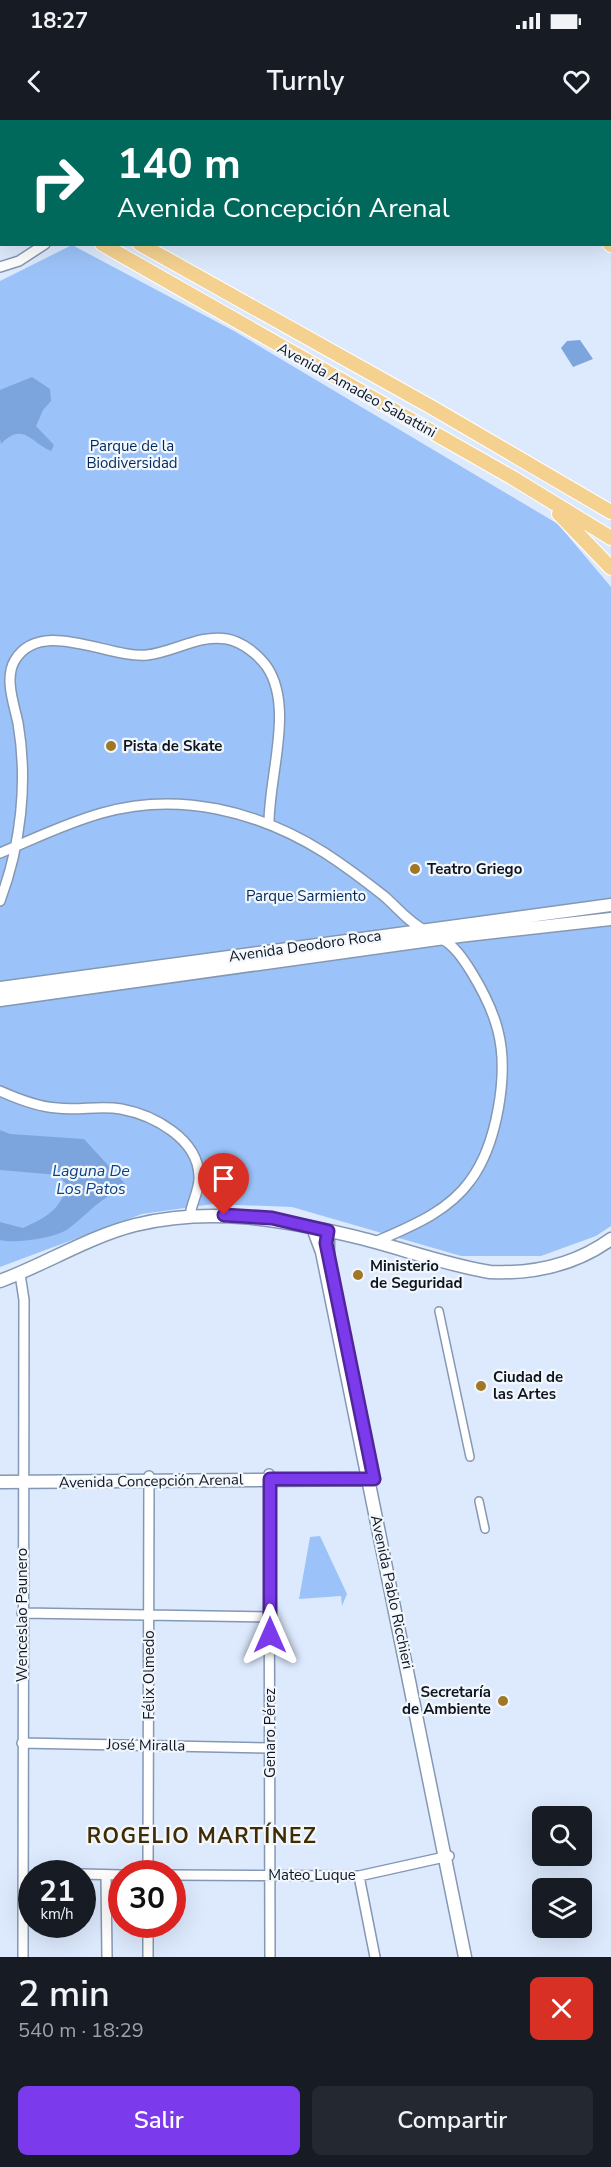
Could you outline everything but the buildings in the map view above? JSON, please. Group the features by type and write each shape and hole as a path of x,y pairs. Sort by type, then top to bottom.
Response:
{"main road":[{"name":"Avenida Amadeo Sabattini","path":"106,246 513,478 611,538"},
{"name":"Avenida Amadeo Sabattini","path":"144,246 530,463 611,512"},
{"path":"530,463 611,502"},
{"path":"513,478 570,523 611,568"},
{"name":"Avenida Deodoro Roca","path":"0,988 611,905"},
{"name":"Avenida Deodoro Roca","path":"0,1000 443,938 611,919"},
{"path":"0,1281 105,1235 134,1226 190,1216 240,1215 272,1218 375,1242 472,1269 505,1273 561,1265 591,1252 611,1239"},
{"name":"Avenida Pablo Ricchieri","path":"313,1228 322,1252 370,1476 469,1957"},
{"name":"Avenida Pablo Ricchieri","path":"328,1231 326,1243 370,1476"},
{"name":"Avenida Concepción Arenal","path":"0,1476 23,1479"},
{"name":"Avenida Concepción Arenal","path":"0,1482 23,1479 370,1476"},
{"name":"Avenida Pablo Ricchieri","path":"447,1856 465,1957"}],"street":[{"path":"0,267 19,261 42,246"},
{"path":"0,902 15,847 21,806 22,765 11,670 22,653 40,641 49,640 142,655 214,638 236,642 255,654 270,673 280,704 269,794 269,822"},
{"path":"0,853 37,836 103,812 151,804 173,803 203,807 269,822 325,853 382,894 403,916 423,930 443,938 470,970 486,999 498,1031 502,1059 497,1113 483,1159 461,1191 431,1215 375,1242"},
{"path":"0,1092 60,1109 121,1109 158,1122 175,1132 191,1151 198,1169 198,1188 190,1216"},
{"name":"Wenceslao Paunero","path":"20,1274 24,1300 22,1743 26,1860"},
{"path":"439,1311 470,1457"},
{"name":"Genaro Pérez","path":"269,1476 270,1957"},
{"name":"Félix Olmedo","path":"148,1860 149,1478"},
{"path":"479,1501 485,1529"},
{"path":"22,1613 270,1617"},
{"name":"José Miralla","path":"22,1743 270,1748"},
{"name":"Mateo Luque","path":"186,1875 359,1876 447,1856"},
{"path":"96,1875 106,1875 107,1957"},
{"path":"359,1876 375,1957"},
{"name":"Wenceslao Paunero","path":"22,1957 23,1938"},
{"path":"148,1938 148,1957"}],"green space":[{"name":"Parque Sarmiento","path":"74,246 234,331 558,524 611,587 611,1226 596,1236 541,1256 461,1256 292,1207 213,1204 142,1214 0,1267 0,281"},
{"path":"320,1536 347,1594 342,1606 341,1596 299,1599 310,1537"}],"water":[{"path":"580,340 593,359 573,367 561,348 567,341"},
{"path":"32,377 50,389 51,401 43,410 36,426 54,445 51,451 21,434 9,437 1,444 0,390"},
{"name":"Laguna De Los Patos","path":"0,1130 10,1134 84,1139 128,1187 102,1201 62,1232 35,1239 0,1240 0,1222 23,1228 39,1220 56,1207 68,1186 58,1175 0,1170"}],"place":[{"name":"Pista de Skate","path":"111,746"},
{"name":"Teatro Griego","path":"415,869"},
{"name":"Ministerio de Seguridad","path":"358,1275"},
{"name":"Ciudad de las Artes","path":"481,1386"},
{"name":"Secretaría de Ambiente","path":"503,1701"}],"district":[{"name":"ROGELIO MARTÍNEZ","path":"202,1836"}],"route":[{"path":"224,1215 272,1218 328,1231 326,1243 374,1479 270,1479 270,1635"}],"park label":[{"name":"Parque de la Biodiversidad","path":"132,454"}]}
